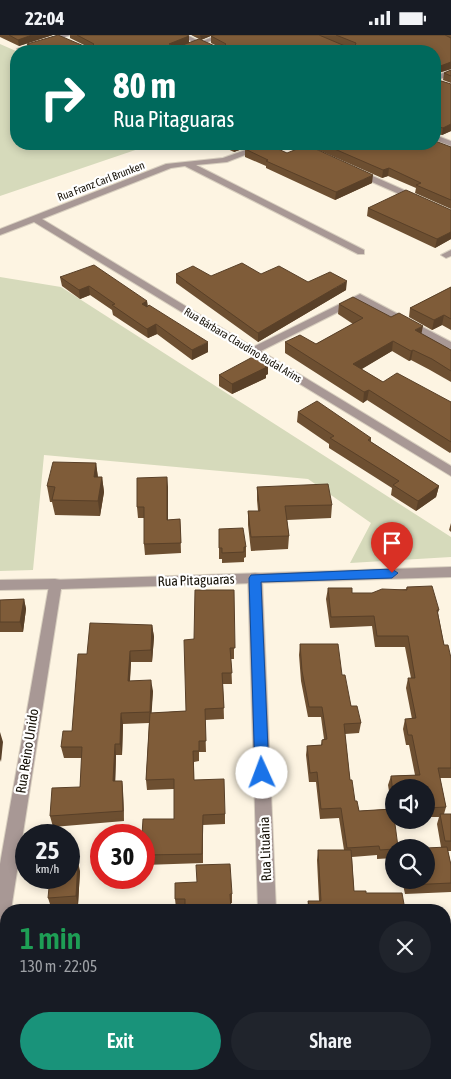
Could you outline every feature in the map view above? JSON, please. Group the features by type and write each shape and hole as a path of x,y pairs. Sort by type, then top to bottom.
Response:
{"street":[{"path":"31,45 56,36 68,35"},
{"path":"181,35 205,45"},
{"path":"194,45 225,35"},
{"path":"56,36 74,44"},
{"name":"Rua Franz Carl Brunken","path":"0,232 169,166 224,160 252,150"},
{"path":"309,150 330,159"},
{"path":"186,163 361,252"},
{"path":"347,167 451,214"},
{"name":"Rua Bárbara Claudino Budal Arins","path":"34,219 451,472"},
{"path":"253,351 360,297 451,346"},
{"name":"Rua Pitaguaras","path":"0,585 451,571"},
{"name":"Rua Lituânia","path":"255,578 267,904"},
{"name":"Rua Reino Unido","path":"2,904 55,583"}],"green space":[{"path":"0,44 10,48 10,150 135,150 0,196"},
{"path":"0,277 61,287 451,537 451,557 350,563 371,523 308,479 44,455 33,570 0,571"}],"building":[{"path":"9,35 32,35 18,40"},
{"path":"58,35 82,45 29,45 27,44"},
{"path":"77,35 189,36 169,44 174,45 93,45"},
{"path":"215,35 319,35 343,45 225,45 211,36"},
{"path":"336,35 445,35 451,38 451,62 441,66 441,45 355,45 356,43"},
{"path":"199,39 213,45 183,45"},
{"path":"451,70 451,76 444,73"},
{"path":"441,81 451,84 451,124 441,128"},
{"path":"441,143 451,147 451,200 416,185 421,183 389,168 383,170 337,150 441,150"},
{"path":"247,150 280,150 287,153 294,150 318,150 373,175 336,192 266,161 268,160"},
{"path":"406,190 451,210 451,232 437,239 368,208"},
{"path":"242,263 261,274 279,266 308,282 330,272 347,281 258,333 176,274 193,266 211,276"},
{"path":"94,265 147,301 142,304 147,307 149,305 208,342 192,350 156,324 147,329 112,305 115,304 89,286 79,290 60,277"},
{"path":"451,287 451,319 444,315 434,320 410,308"},
{"path":"353,297 391,317 399,313 423,326 415,330 451,350 451,371 432,359 413,350 411,351 393,341 353,364 383,382 397,373 451,402 451,442 369,390 364,392 285,342 300,335 316,344 363,318 339,304"},
{"path":"262,352 268,364 265,366 267,367 232,384 219,375"},
{"path":"317,401 371,438 368,440 439,486 418,501 393,485 399,481 330,438 334,436 298,412"},
{"path":"53,462 96,463 94,477 102,477 98,501 52,500 55,487 47,486"},
{"path":"167,477 167,520 180,519 181,543 144,544 144,507 137,507 137,478"},
{"path":"328,484 332,505 285,506 289,536 251,537 248,511 260,511 257,487"},
{"path":"243,528 246,547 244,547 244,552 222,553 222,548 219,548 219,529"},
{"path":"432,586 439,610 437,610 444,645 448,645 451,658 451,768 438,768 446,807 435,808 435,779 391,779 391,776 420,775 412,735 408,735 405,719 416,718 408,678 415,678 408,636 377,636 374,616 331,617 328,588 352,588 352,593 372,593 382,589 407,590 407,587"},
{"path":"195,590 234,590 235,648 230,648 232,673 222,673 224,708 205,709 206,741 199,741 199,751 193,751 194,780 224,779 225,814 203,815 202,854 155,855 155,824 143,824 143,819 174,819 174,779 146,780 150,713 186,711 184,640 194,639"},
{"path":"24,599 20,622 0,622 0,600"},
{"path":"90,623 152,625 151,650 130,651 128,681 151,680 150,712 121,713 120,744 115,744 113,781 122,781 123,811 50,816 52,788 80,787 82,747 61,747 63,731 72,731 78,654 87,654"},
{"path":"300,644 338,644 342,675 345,675 351,706 357,706 361,723 344,724 350,780 352,780 355,801 357,801 359,811 385,809 385,829 396,829 397,839 385,839 385,850 380,850 379,846 347,848 341,808 321,809 317,772 310,773 307,746 322,745 322,740 327,739 322,707 309,707 302,671"},
{"path":"440,814 451,814 451,841 445,841"},
{"path":"447,847 451,865 451,883 435,884 435,848"},
{"path":"318,850 351,850 354,891 402,893 404,904 309,904 308,901 321,901"},
{"path":"230,864 232,894 230,894 231,904 185,904 185,899 175,899 175,883 197,882 196,865"},
{"path":"49,889 76,889 76,896 48,898"}],"route":[{"path":"262,773 255,578 392,573"}]}
